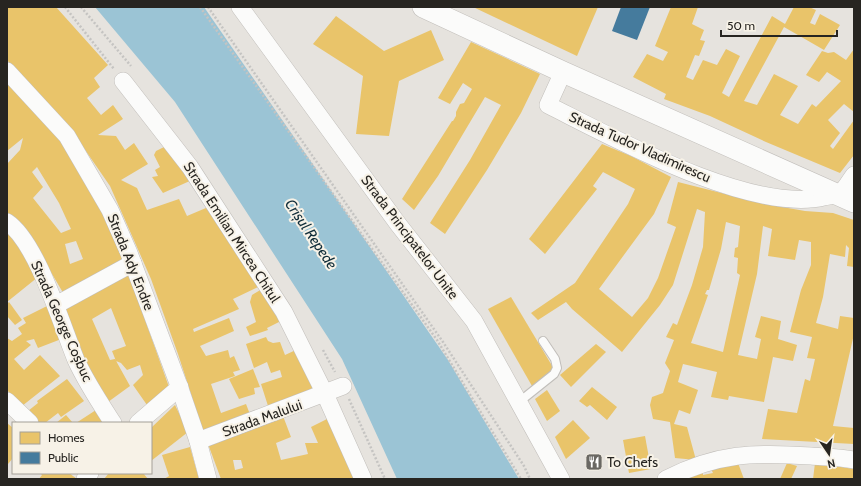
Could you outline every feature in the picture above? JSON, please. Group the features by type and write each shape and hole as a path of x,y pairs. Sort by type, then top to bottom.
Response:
{"street":[{"name":"Strada Principatelor Unite","path":"240,7 398,224 474,321 561,479"},
{"path":"423,7 563,72 846,198 854,175"},
{"name":"Strada Ady Endre","path":"7,71 67,136 110,210 133,263 180,387 198,441 208,479"},
{"name":"Strada Tudor Vladimirescu","path":"563,72 548,104 677,167 734,188 793,200 846,198"},
{"name":"Strada Emilian Mircea Chitul","path":"123,81 190,167 284,312 325,394 363,479"},
{"name":"Strada George Coșbuc","path":"7,222 12,225 32,254 56,305 77,361 98,400 112,422"},
{"path":"56,305 133,263"},
{"name":"Strada Malului","path":"198,441 325,394 342,386"},
{"path":"139,422 180,387"},
{"path":"7,401 29,422"},
{"path":"666,479 707,462 736,455 766,453 854,460"}],"lane":[{"path":"519,402 554,374 557,368 555,359 543,341"}],"path":[{"path":"65,7 123,81"},
{"path":"200,7 437,340 521,479"},
{"path":"208,7 443,342 524,466 530,479"}],"water":[{"name":"Crișul Repede","path":"95,7 204,7 448,360 519,479 397,479 342,359 175,102"}],"building: Homes":[{"path":"7,7 56,7 108,65 94,78 100,87 87,98 101,115 113,105 123,119 98,135 116,136 125,150 134,143 148,164 121,180 137,188 147,210 179,199 187,216 213,205 260,286 233,299 239,309 193,329 194,332 229,318 234,331 200,346 206,356 228,350 230,358 234,356 240,370 233,372 235,376 211,384 221,413 246,404 251,417 204,434 178,354 151,279 110,186 81,144 7,60"},
{"path":"473,7 598,7 577,56"},
{"path":"671,7 698,7 692,24 704,30 700,40 705,41 699,56 695,55 686,77 693,80 703,60 717,65 726,49 740,56 722,93 729,97 772,16 785,24 794,7 809,7 816,10 810,23 815,25 820,14 840,25 824,50 784,27 744,101 757,105 774,74 798,86 780,115 798,124 812,104 816,107 841,81 827,72 819,82 806,75 822,51 828,53 834,52 846,60 854,49 854,112 844,104 828,120 840,133 830,146 833,149 854,120 854,155 840,173 766,142 710,116 664,99 666,94 633,77 647,54 663,61 668,52 655,46"},
{"path":"336,16 384,51 431,30 444,60 399,81 389,136 356,134 363,76 313,44"},
{"path":"471,42 540,74 521,113 487,170 445,234 430,223 470,160 501,105 485,97 438,176 414,210 402,199 453,121 460,104 464,103 472,89 463,83 450,104 438,98"},
{"path":"7,77 66,144 110,225 123,262 65,296 39,252 7,214 7,164 20,150 23,138 7,151","holes":["37,167 59,203 71,229 61,233 33,198 43,187 32,172","76,241 83,259 70,264 65,244"]},
{"path":"170,144 192,180 163,193 152,177 158,176 155,170 160,167 154,155 156,151"},
{"path":"602,144 631,156 671,177 654,214 599,289 632,317 648,298 658,278 676,227 667,223 678,182 765,204 805,211 833,213 854,220 854,267 847,266 849,248 846,245 845,257 830,254 823,297 816,323 838,329 840,316 854,318 854,334 833,426 854,428 854,444 762,439 768,409 797,413 805,379 810,381 815,359 807,358 812,337 790,332 801,290 811,265 811,242 799,240 795,260 768,256 772,229 763,226 757,274 738,355 757,359 761,339 755,337 761,316 781,321 778,339 797,345 793,361 773,357 764,402 729,396 728,400 711,397 717,372 683,364 678,382 698,390 690,414 679,410 674,424 687,427 696,460 675,458 670,422 653,419 650,405 652,397 663,393 670,371 665,363 674,340 666,337 673,323 677,325 692,285 703,247 705,212 697,209 673,285 660,305 622,352 572,309 566,302 538,320 531,313 575,283 628,204 635,189 603,172 593,186 597,189 545,254 529,239","holes":["726,222 740,226 738,247 735,248 734,257 738,258 737,273 740,275 723,352 691,343 708,295 705,294 707,290 709,290 721,249"]},
{"path":"7,230 38,277 7,302 8,275"},
{"path":"129,275 169,387 147,405 133,385 143,375 140,365 127,370 121,363 116,361 130,386 108,402 85,373 63,306","holes":["111,308 126,346 112,351 116,360 110,360 92,319"]},
{"path":"262,289 281,321 267,328 268,330 250,336 246,327 256,322 250,302 252,295"},
{"path":"511,297 554,369 532,386 488,309"},
{"path":"9,302 22,320 15,325 7,316 7,304"},
{"path":"51,304 64,338 38,348 34,339 26,341 31,345 14,359 24,370 40,355 60,376 22,406 7,390 7,338 12,341 22,334 18,328 26,323 23,318"},
{"path":"266,337 268,341 273,343 280,342 285,355 298,349 313,386 308,395 269,409 261,384 282,377 280,370 271,373 267,362 254,368 246,344"},
{"path":"596,344 606,352 571,387 560,375"},
{"path":"253,369 260,387 254,388 255,394 239,399 229,379"},
{"path":"67,379 84,401 61,417 58,413 46,422 36,422 28,411 38,403 37,401"},
{"path":"592,387 617,407 607,420 590,405 587,407 579,401"},
{"path":"547,390 560,411 547,421 535,399"},
{"path":"175,405 188,432 152,460 152,427"},
{"path":"96,410 104,422 78,422"},
{"path":"66,415 72,422 57,422"},
{"path":"283,416 291,437 276,443 281,460 308,454 305,443 318,443 311,427 331,417 357,479 221,479 208,444","holes":["233,460 241,460 243,468 235,470"]},
{"path":"573,420 590,438 566,459 555,437"},
{"path":"7,423 12,427 12,459 8,464"},
{"path":"645,436 651,469 629,473 623,440"},
{"path":"190,447 199,479 164,479 169,476 162,455"},
{"path":"738,463 744,479 684,479 703,473 703,475 713,473 711,469 726,464 727,467"},
{"path":"787,463 797,466 791,479 780,479"},
{"path":"815,463 854,469 854,479 813,479"},
{"path":"41,474 70,474 77,479 39,479 42,475"},
{"path":"108,474 144,474 148,479 104,479"}],"building: Public":[{"path":"621,7 650,7 637,40 612,31"}],"place":[{"name":"To Chefs","path":"594,462"}]}
